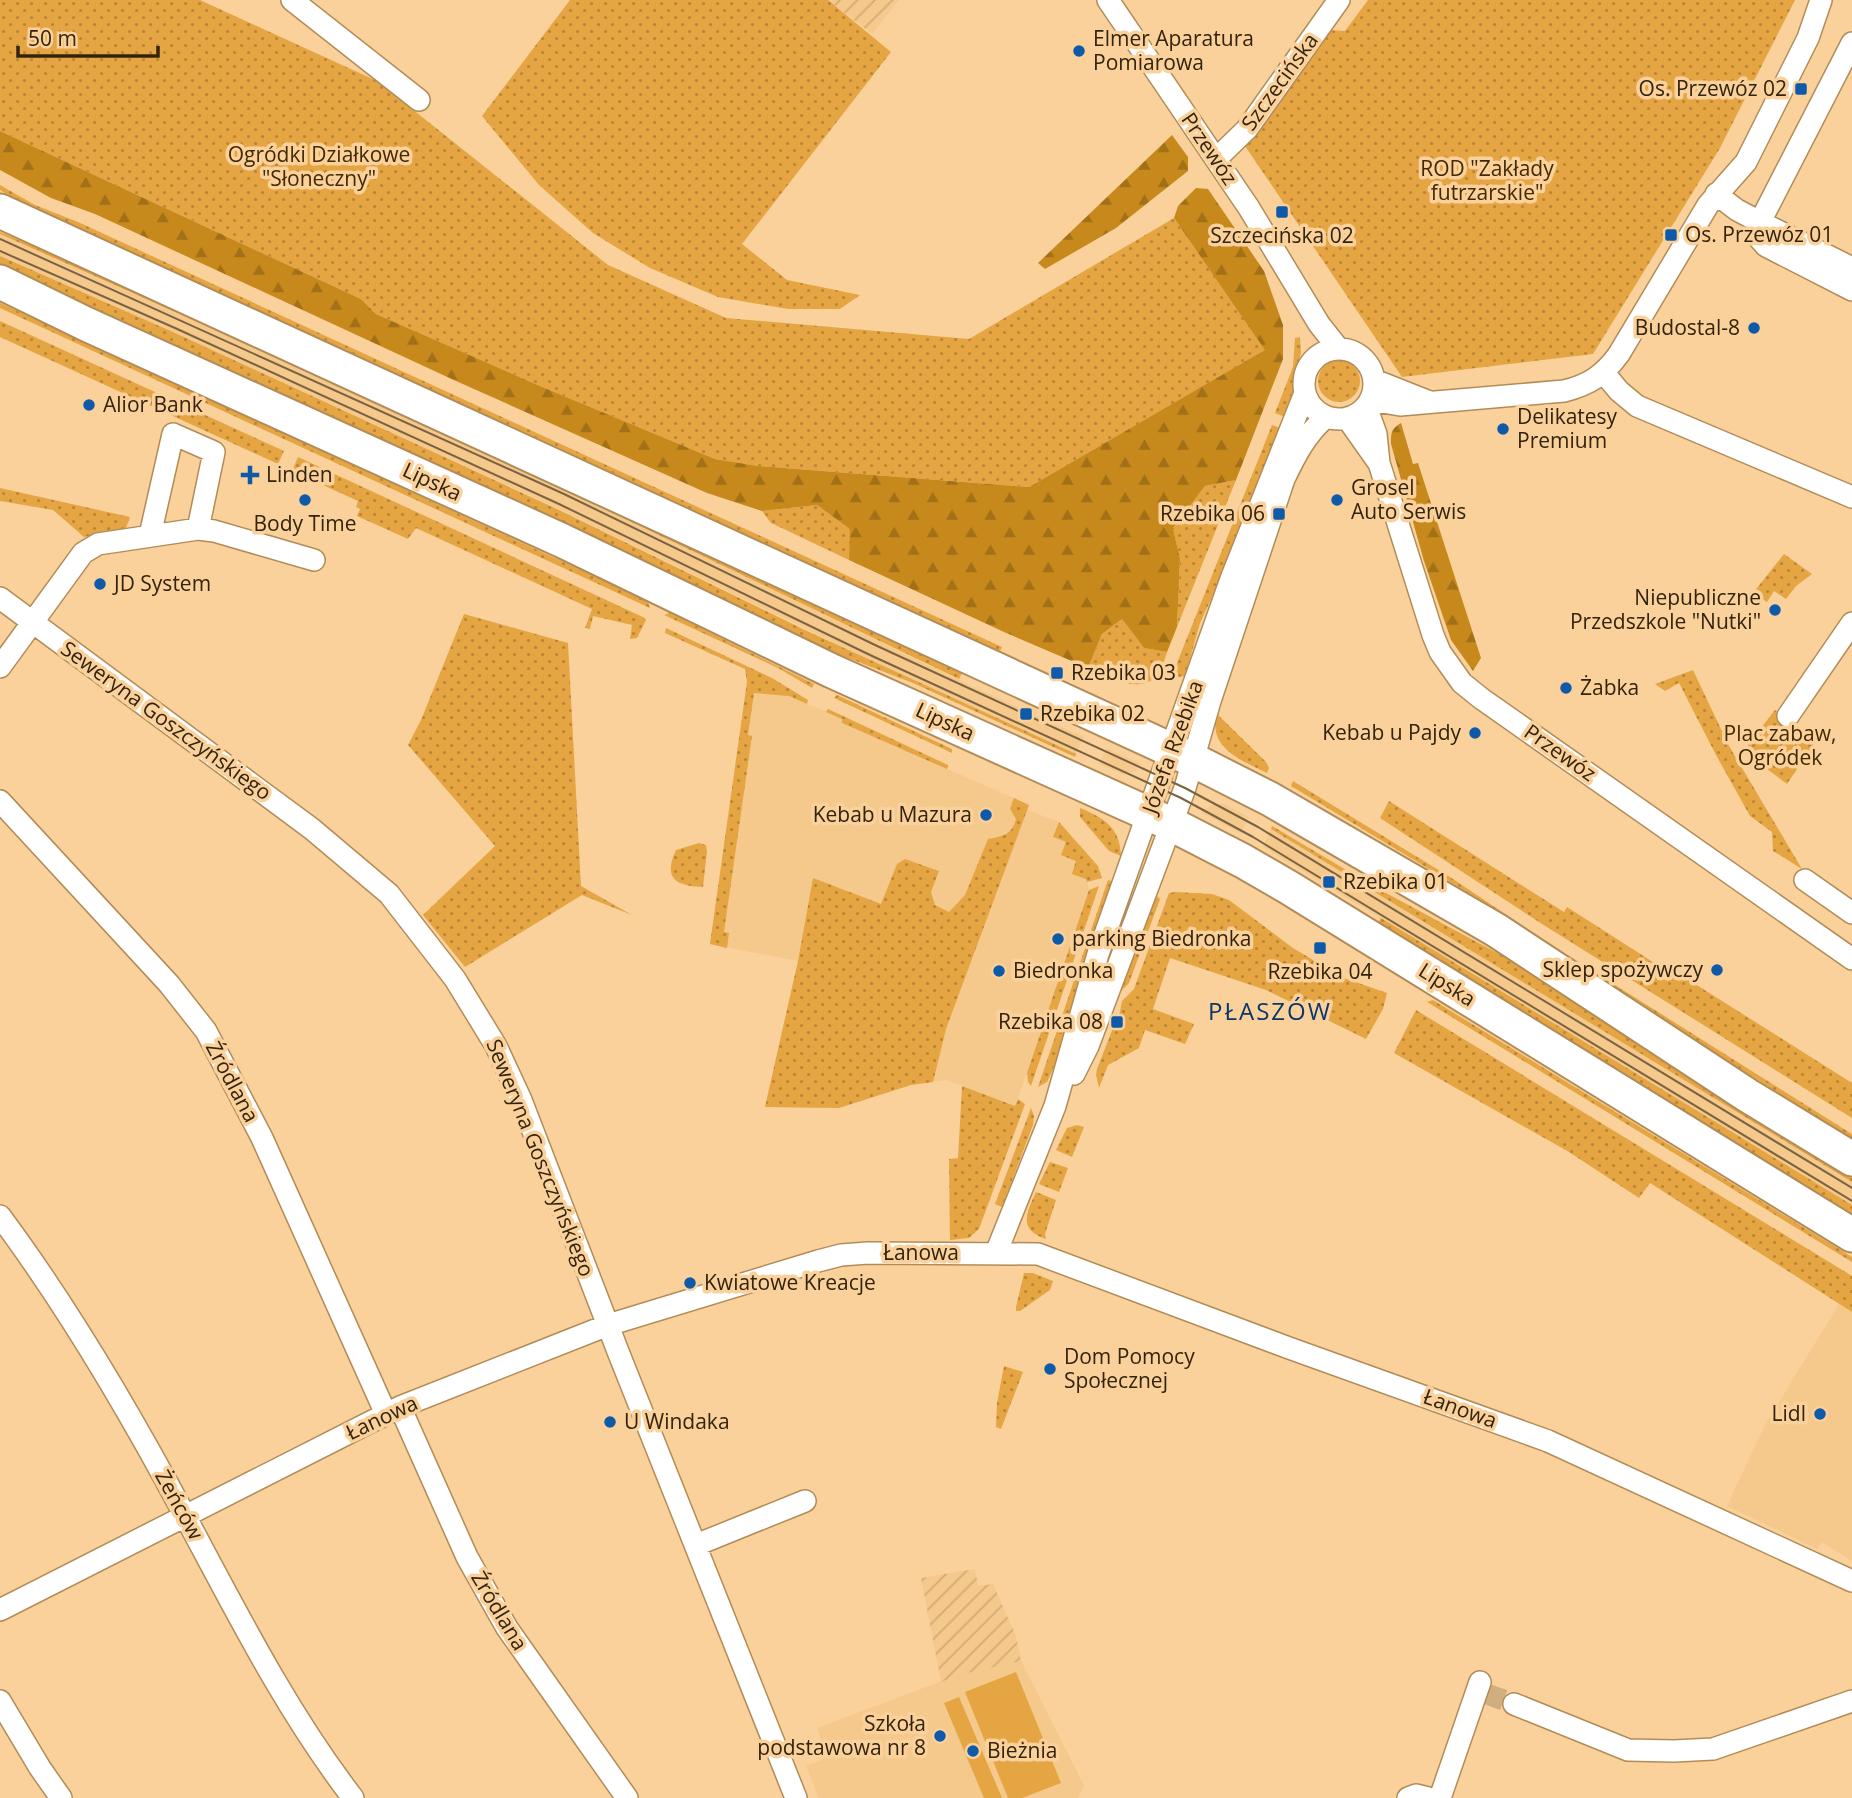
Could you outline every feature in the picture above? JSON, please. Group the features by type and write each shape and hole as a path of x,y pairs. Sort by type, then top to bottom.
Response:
{"main road":[{"path":"0,211 1183,755 1270,799 1496,930 1747,1095 1852,1159"},
{"name":"Lipska","path":"0,282 86,324 573,546 832,671 1160,819 1272,877 1852,1235"}],"street":[{"path":"292,0 419,100"},
{"name":"Przewóz","path":"1108,0 1280,255 1306,301 1338,348"},
{"name":"Szczecińska","path":"1216,159 1247,129 1339,0"},
{"path":"1370,395 1433,403 1564,391 1585,386 1604,373 1619,354 1716,194 1746,162 1808,38 1821,0"},
{"path":"1852,43 1756,231 1766,246 1852,290"},
{"path":"1716,194 1737,210 1852,268"},
{"name":"Przewóz","path":"1306,301 1315,357"},
{"path":"1338,348 1358,354 1366,361 1370,395 1348,418 1326,417 1309,403 1305,393 1305,374 1315,357 1325,351 1338,348"},
{"path":"1604,373 1619,391 1637,406 1702,427 1852,497"},
{"name":"Józefa Rzebika","path":"996,1253 1055,1106 1098,954 1160,819 1183,755 1231,579 1305,393"},
{"name":"Przewóz","path":"1370,395 1379,463 1433,635 1440,652 1462,682 1482,699 1852,959"},
{"name":"Józefa Rzebika","path":"1183,755 1210,701 1284,479 1307,436 1326,417"},
{"name":"Przewóz","path":"1348,418 1379,463"},
{"path":"150,535 173,434 214,452 198,529"},
{"path":"0,667 90,548 150,535 198,529 214,531 314,560"},
{"name":"Seweryna Goszczyńskiego","path":"0,598 312,829 389,894 455,978 496,1046 521,1100 796,1798"},
{"path":"1788,716 1852,623"},
{"name":"Źródlana","path":"0,801 169,985 206,1031 262,1138 393,1411 467,1557 507,1628 627,1798"},
{"path":"1805,880 1852,913"},
{"name":"Żeńców","path":"0,1216 36,1264 106,1374 285,1699 353,1798"},
{"name":"Łanowa","path":"0,1610 393,1411 608,1325 841,1255 880,1252 1038,1254 1548,1441 1852,1581"},
{"path":"696,1545 801,1507"},
{"path":"1440,1798 1480,1689"},
{"path":"0,1701 61,1798"},
{"path":"1514,1704 1628,1750 1674,1751 1713,1749 1852,1701"},
{"path":"1408,1798 1416,1795 1428,1798"}],"shaded area":[{"path":"828,0 899,0 872,34"},
{"path":"0,234 565,490 959,680 1084,737 1076,754 866,658 557,508 0,256"},
{"path":"747,682 785,694 843,719 842,723 1014,798 1029,805 1027,810 1059,822 1053,837 1066,842 1089,890 1015,1106 947,1080 911,1085 839,1108 765,1107 798,961 710,944"},
{"path":"1107,748 1141,764 1135,771 1122,774 1099,764"},
{"path":"1225,804 1248,817 1241,834 1201,812 1212,805"},
{"path":"1271,829 1852,1182 1852,1205 1263,847"},
{"path":"1839,1304 1852,1312 1852,1561 1822,1542 1817,1549 1727,1506 1765,1425"},
{"path":"975,1569 978,1586 993,1584 1016,1636 1021,1661 958,1675 941,1682 921,1578"},
{"name":"Szkoła podstawowa nr 8","path":"1021,1661 1084,1785 1078,1798 819,1798 806,1766 828,1757 817,1728 958,1675"}],"green space":[{"name":"Ogródki Działkowe \"Słoneczny\"","path":"0,0 200,0 377,81 608,265 726,318 969,339 1174,218 1266,350 1029,487 758,466 715,459 376,314 361,299 0,131"},
{"path":"570,0 828,0 891,52 742,244 787,280 860,295 840,309 788,309 718,297 650,268 593,233 539,185 482,116"},
{"name":"ROD \"Zakłady futrzarskie\"","path":"1368,0 1795,0 1720,148 1593,354 1402,377 1245,146 1328,30 1345,31"},
{"path":"0,131 361,299 376,314 715,459 758,466 1029,487 1265,350 1174,218 1178,206 1196,188 1208,189 1264,271 1283,325 1283,359 1236,480 1205,486 1173,528 1180,559 1177,627 1167,652 1144,648 1122,619 1102,634 1088,668 849,560 850,529 817,505 762,511 707,493 456,381 95,214 51,198 0,170"},
{"path":"1172,135 1188,157 1188,171 1116,228 1045,269 1038,263"},
{"path":"0,185 35,205 78,222 1002,647 1000,651 10,196 0,190"},
{"path":"0,232 59,256 963,671 959,679 565,490"},
{"path":"0,256 173,332 557,509 807,631 1076,754 1075,757 913,683 804,641 611,545 0,266"},
{"path":"0,303 648,601 650,608 0,308"},
{"path":"0,321 284,451 278,464 0,337"},
{"path":"1300,337 1301,353 1288,418 1275,413 1293,367 1295,338"},
{"path":"1339,360 1354,366 1360,381 1354,396 1339,402 1324,396 1318,381 1324,366"},
{"path":"1401,423 1413,464 1418,463 1481,658 1473,671 1451,640 1424,561 1391,444 1392,432"},
{"path":"1272,425 1283,429 1246,523 1200,623 1185,676 1179,677 1173,673"},
{"path":"298,457 645,618 637,638 630,639 632,625 593,616 590,629 585,628 592,609 416,528 408,539 357,516 360,509 356,507 358,501 292,471"},
{"path":"1236,480 1177,627 1180,560 1173,528 1205,486"},
{"path":"0,488 130,517 126,528 84,537 53,510 0,501"},
{"path":"817,505 851,529 849,560 771,523 762,511"},
{"path":"1784,554 1812,574 1796,586 1786,599 1774,591 1767,602 1753,593"},
{"path":"670,613 814,684 812,688 778,668 664,615"},
{"path":"464,614 568,643 581,886 632,915 582,895 465,967 423,915 495,846 408,745 421,720"},
{"path":"1122,619 1144,648 1167,652 1163,665 1152,680 1125,683 1088,668 1102,634"},
{"path":"666,628 772,678 808,700 807,704 789,696 754,693 748,735 752,736 724,932 729,933 727,948 710,944 747,682 745,669 665,633"},
{"path":"1693,670 1729,746 1802,869 1773,851 1772,832 1750,816 1679,683 1665,691 1655,684"},
{"path":"837,695 952,749 952,753 834,698"},
{"path":"828,709 948,765 947,769 842,723 842,719 826,712"},
{"name":"Plac zabaw, Ogródek","path":"1775,710 1816,741 1787,784 1743,751"},
{"path":"1217,714 1266,762 1269,768 1267,773 1238,758 1222,744 1215,726"},
{"path":"1293,781 1450,877 1517,922 1291,786"},
{"path":"1014,798 1029,805 946,1029 933,1082 911,1085 839,1108 765,1107 798,961 813,878 881,904 897,864 905,859 939,871 931,892 935,905 949,912 965,895 988,839 1002,836 1012,828 1016,819 1010,809"},
{"path":"1389,801 1564,912 1567,907 1681,980 1684,977 1852,1083 1852,1118 1542,924 1380,818"},
{"path":"1080,808 1109,825 1118,838 1121,856 1109,851 1080,817"},
{"path":"1059,822 1098,866 1102,878 1087,882 1086,879 1072,874 1076,861 1061,855 1066,842 1053,837"},
{"path":"1272,826 1375,887 1525,968 1713,1093 1852,1178 1852,1182 1271,829"},
{"path":"699,843 706,845 707,851 703,887 685,885 671,874 672,860 676,850"},
{"path":"1108,880 1115,882 1053,1069 1047,1082 1038,1087"},
{"path":"1099,886 1031,1086 1027,1073 1089,890"},
{"path":"1169,893 1212,894 1229,900 1293,948 1328,969 1344,978 1387,993 1383,1009 1366,1039 1266,990 1170,958 1153,1009 1194,1024 1185,1044 1145,1030 1139,1048 1108,1065 1099,1088 1097,1069 1113,1028 1117,1028 1122,1001 1134,989"},
{"path":"1155,894 1160,899 1129,983 1117,995"},
{"path":"1381,918 1852,1205 1852,1217 1375,927"},
{"path":"1569,956 1852,1134 1852,1139 1704,1046"},
{"path":"1433,1000 1852,1257 1852,1262 1427,1002"},
{"path":"1416,1010 1852,1276 1852,1312 1650,1183 1639,1198 1569,1152 1394,1053"},
{"path":"962,1086 1015,1106 1018,1099 1025,1104 979,1229 969,1238 950,1240 949,1159 958,1158"},
{"path":"1031,1108 1033,1125 1002,1207 995,1204"},
{"path":"1077,1125 1084,1127 1072,1157 1056,1150 1067,1128"},
{"path":"1050,1162 1068,1168 1059,1192 1039,1184"},
{"path":"1036,1192 1056,1200 1045,1234 1046,1239 1031,1231 1028,1226 1027,1214"},
{"path":"1024,1273 1033,1273 1053,1281 1050,1290 1020,1311 1016,1311 1016,1307"},
{"path":"1004,1366 1023,1372 1001,1429 996,1427 997,1403"},
{"path":"1016,1672 1061,1783 1022,1798 1008,1798 965,1692"},
{"name":"Bieżnia","path":"959,1697 1002,1798 984,1798 944,1703"}],"tunnel":[{"path":"1484,1693 1514,1704"}],"tram line":[{"path":"0,239 564,494 875,645 1185,788 1258,827 1852,1188"},
{"path":"0,251 559,504 870,655 1181,798 1253,837 1852,1201"}],"place":[{"name":"Elmer Aparatura Pomiarowa","path":"1079,51"},
{"name":"Os. Przewóz 02","path":"1801,89"},
{"name":"Szczecińska 02","path":"1282,212"},
{"name":"Os. Przewóz 01","path":"1671,235"},
{"name":"Budostal-8","path":"1754,328"},
{"name":"Alior Bank","path":"89,405"},
{"name":"Delikatesy Premium","path":"1503,429"},
{"name":"Linden","path":"250,475"},
{"name":"Body Time","path":"305,500"},
{"name":"Grosel Auto Serwis","path":"1337,500"},
{"name":"Rzebika 06","path":"1279,514"},
{"name":"JD System","path":"100,584"},
{"name":"Niepubliczne Przedszkole \"Nutki\"","path":"1775,610"},
{"name":"Rzebika 03","path":"1057,673"},
{"name":"Żabka","path":"1566,688"},
{"name":"Rzebika 02","path":"1026,714"},
{"name":"Kebab u Pajdy","path":"1475,733"},
{"name":"Kebab u Mazura","path":"986,815"},
{"name":"Rzebika 01","path":"1329,882"},
{"name":"parking Biedronka","path":"1058,939"},
{"name":"Rzebika 04","path":"1320,948"},
{"name":"Sklep spożywczy","path":"1717,970"},
{"name":"Biedronka","path":"999,971"},
{"name":"Rzebika 08","path":"1117,1022"},
{"name":"Kwiatowe Kreacje","path":"690,1283"},
{"name":"Dom Pomocy Społecznej","path":"1050,1369"},
{"name":"Lidl","path":"1820,1414"},
{"name":"U Windaka","path":"610,1422"},
{"name":"Szkoła podstawowa nr 8","path":"940,1736"},
{"name":"Bieżnia","path":"973,1751"}],"district":[{"name":"PŁASZÓW","path":"1270,1012"}]}
